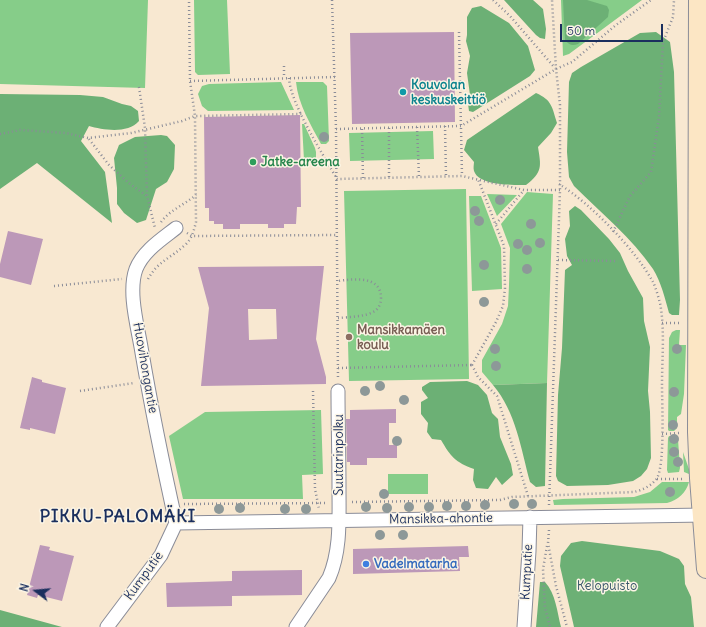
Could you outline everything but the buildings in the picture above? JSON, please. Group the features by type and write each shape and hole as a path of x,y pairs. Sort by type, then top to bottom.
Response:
{"main road":[{"path":"698,0 697,425 699,478 704,516 706,569"}],"street":[{"name":"Huovihongantie","path":"176,228 141,258 136,270 133,285 134,303 150,397 176,523"},
{"name":"Suutarinpolku","path":"296,627 329,578 338,548 338,391"},
{"name":"Mansikka-ahontie","path":"176,523 704,516"},
{"name":"Kumputie","path":"524,627 530,518"},
{"name":"Kumputie","path":"107,627 161,555 176,523"}],"path":[{"path":"146,281 158,265 186,244 192,236 196,222 195,116 190,81 189,0"},
{"path":"332,0 338,235 338,391"},
{"path":"493,0 510,16 556,69"},
{"path":"549,507 560,190 560,105 556,69 552,0"},
{"path":"336,129 461,126 556,69 572,62 616,25 651,0"},
{"path":"613,232 630,196 651,172 659,117 663,42 673,17 674,0"},
{"path":"459,32 462,176"},
{"path":"284,66 284,78"},
{"path":"190,81 334,77"},
{"path":"290,78 290,86 302,114 337,179"},
{"path":"139,87 145,128 147,196 159,242"},
{"path":"0,134 20,130 66,133 88,138 131,132 182,121 195,116 302,114"},
{"path":"445,126 446,176"},
{"path":"417,127 419,177"},
{"path":"389,128 389,178"},
{"path":"362,129 363,178"},
{"path":"88,138 109,165 130,184 147,196"},
{"path":"337,179 462,176 524,190 560,190"},
{"path":"472,365 496,322 503,306 505,288 504,246 478,179"},
{"path":"346,502 500,500 512,497 528,496 634,492 642,490 656,479 660,470 662,434 662,323 660,303 653,283 638,261 613,232 582,201 559,184"},
{"path":"496,224 524,190"},
{"path":"176,228 192,236 338,235"},
{"path":"558,260 617,261"},
{"path":"54,286 126,278"},
{"path":"338,281 357,280 371,282 380,290 381,296 379,307 376,310 368,314 338,318"},
{"path":"662,323 680,324"},
{"path":"338,368 472,365"},
{"path":"472,365 478,377 497,396 528,496"},
{"path":"80,391 137,382"},
{"path":"313,391 315,489 319,504"},
{"path":"662,434 680,433"},
{"path":"656,479 690,478"},
{"path":"180,501 182,504 332,503"},
{"path":"549,529 543,569 545,608 550,627"},
{"path":"548,543 556,586 567,627"}],"green space":[{"path":"0,0 148,0 145,88 0,84"},
{"path":"194,0 227,0 230,74 198,75 195,72"},
{"path":"504,0 533,0 543,9 546,29 545,39 536,35"},
{"path":"561,0 642,0 569,54 563,56"},
{"path":"563,0 587,0 607,6 609,10 608,17 578,44 571,45 565,40"},
{"path":"481,6 509,23 528,46 535,70 530,76 473,112 469,111 468,104 470,95 467,73 470,56 466,41 467,17 472,8"},
{"path":"656,32 670,42 674,72 680,300 679,315 672,315 669,313 658,279 645,258 626,236 574,186 569,177 567,152 569,82 572,73 640,33"},
{"path":"281,82 294,110 208,111 202,106 198,94 202,86 209,84"},
{"path":"296,82 323,82 327,86 329,141 326,144 321,144 309,122 299,98"},
{"path":"536,93 545,98 551,105 557,123 551,133 538,147 540,168 538,172 526,185 497,184 482,180 474,171 474,162 464,150 467,140"},
{"path":"0,94 80,95 103,97 131,106 138,111 139,121 129,128 108,130 89,126 81,141 105,172 112,223 37,163 0,189"},
{"path":"302,124 304,124 315,148 316,160 304,160"},
{"path":"433,131 434,159 350,161 349,133"},
{"path":"167,136 175,145 174,169 167,182 156,189 146,220 137,223 124,213 117,204 114,158 119,145 135,137"},
{"path":"466,189 469,379 349,381 344,191"},
{"path":"527,192 553,194 547,383 493,385 482,372 482,360 502,324 508,306 510,248 501,224"},
{"path":"487,194 517,195 497,216"},
{"path":"469,196 481,196 501,248 502,289 472,291"},
{"path":"575,206 581,210 609,239 620,253 643,298 644,321 650,347 648,391 651,458 647,469 641,476 633,481 608,485 567,486 558,481 556,476 558,395 562,348 565,270 572,265 567,256 565,239 570,226 569,211"},
{"path":"680,330 679,345 686,345 684,394 681,414 677,417 677,428 674,431 669,431 669,338 672,332"},
{"path":"467,381 478,385 487,395 492,413 498,419 500,437 511,464 513,475 502,485 496,477 488,489 476,488 473,480 474,469 462,464 454,458 441,440 432,439 427,432 428,423 421,414 421,402 428,398 422,390 422,387 430,382"},
{"path":"547,383 545,486 536,487 530,482 517,431 507,407 493,385"},
{"path":"321,410 323,474 302,475 303,499 183,499 169,436 205,412"},
{"path":"669,436 677,437 678,439 679,472 668,473 667,470"},
{"path":"683,452 690,472 689,474 684,472"},
{"path":"388,474 428,474 428,494 388,494"},
{"path":"662,482 689,482 686,490 681,496 667,503 554,505 553,500 634,497 650,492"},
{"name":"Kelopuisto","path":"582,541 660,551 679,559 684,566 685,584 691,597 694,627 574,627 560,566 561,556 571,543"},
{"path":"540,582 545,582 552,592 561,627 536,627"},
{"path":"0,610 62,627 0,627"}],"place":[{"name":"Kouvolan keskuskeittiö","path":"403,92"},
{"name":"Jatke-areena","path":"253,162"},
{"name":"Mansikkamäen koulu","path":"349,337"},
{"name":"Vadelmatarha","path":"366,564"}],"district":[{"name":"PIKKU-PALOMÄKI","path":"118,517"}]}
